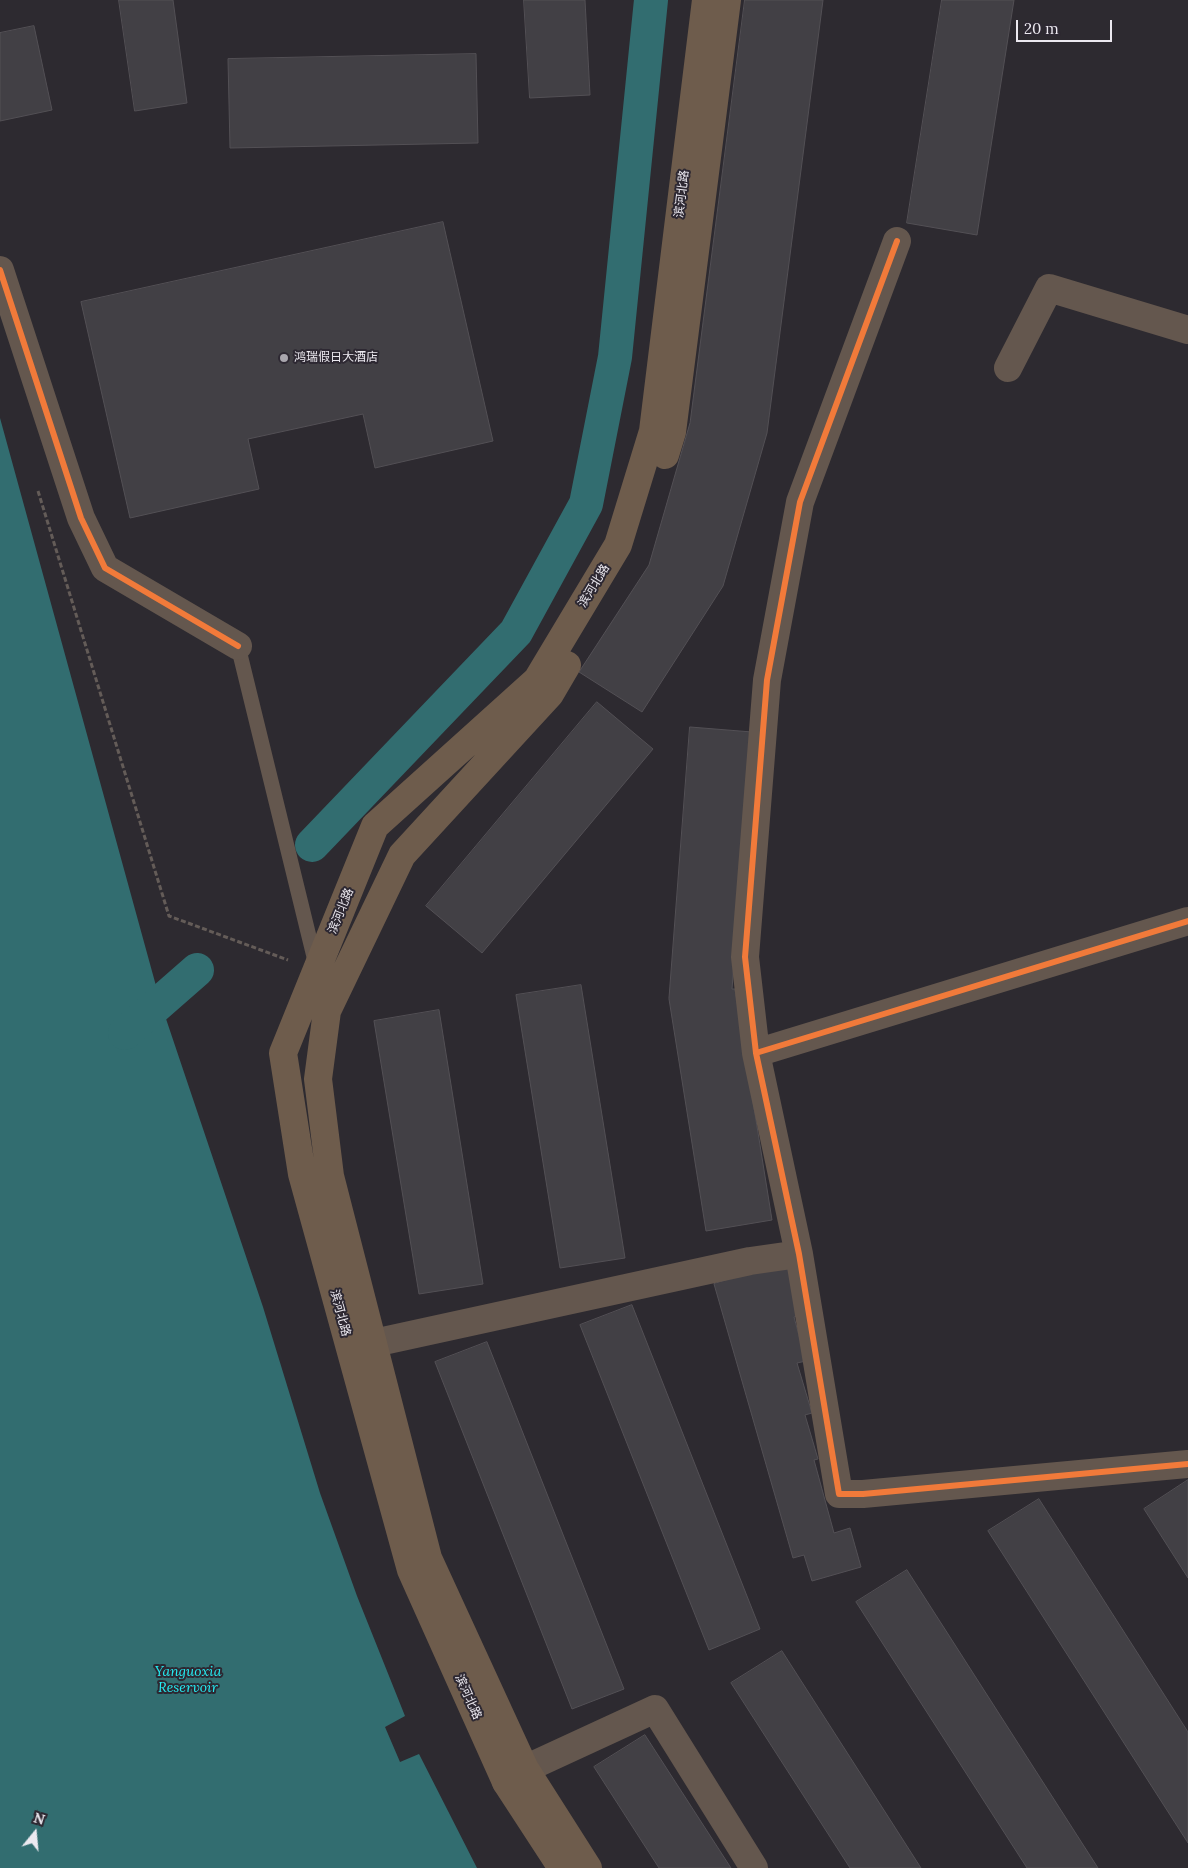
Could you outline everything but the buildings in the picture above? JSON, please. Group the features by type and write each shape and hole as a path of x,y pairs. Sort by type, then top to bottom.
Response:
{"main road":[{"name":"滨河北路","path":"361,1345 302,1174 283,1053 375,826 537,680 618,545 653,430 706,0"},
{"name":"滨河北路","path":"562,1868 412,1570 361,1345 330,1176 318,1079 327,1011 402,855 550,694 633,553 672,432 728,0"},
{"name":"滨河北路","path":"516,1776 588,1868"}],"street":[{"path":"897,241 800,502 767,680 745,957 756,1053 799,1254 839,1494 863,1494 1188,1464"},
{"path":"0,270 81,518 105,568 238,646"},
{"path":"1008,368 1049,288 1188,330"},
{"path":"756,1053 1188,921"},
{"path":"361,1345 750,1262 799,1254"},
{"path":"516,1776 655,1709 754,1868"}],"lane":[{"path":"238,646 327,1011"}],"path":[{"path":"37,489 170,916 317,971"}],"water":[{"name":"Yanguoxia Reservoir","path":"0,418 161,1004 263,1307 320,1493 357,1596 405,1716 385,1727 400,1762 419,1754 477,1868 0,1868"}],"waterway":[{"path":"312,845 516,632 586,504 615,357 651,0"},
{"path":"125,1033 197,970"}],"cycle path":[{"path":"897,241 800,502 767,680 745,957 756,1053 1188,921"},
{"path":"0,270 81,518 105,568 238,646"},
{"path":"756,1053 799,1254 839,1494 863,1494 1188,1464"}],"place":[{"name":"鸿瑞假日大酒店","path":"284,358"}]}
